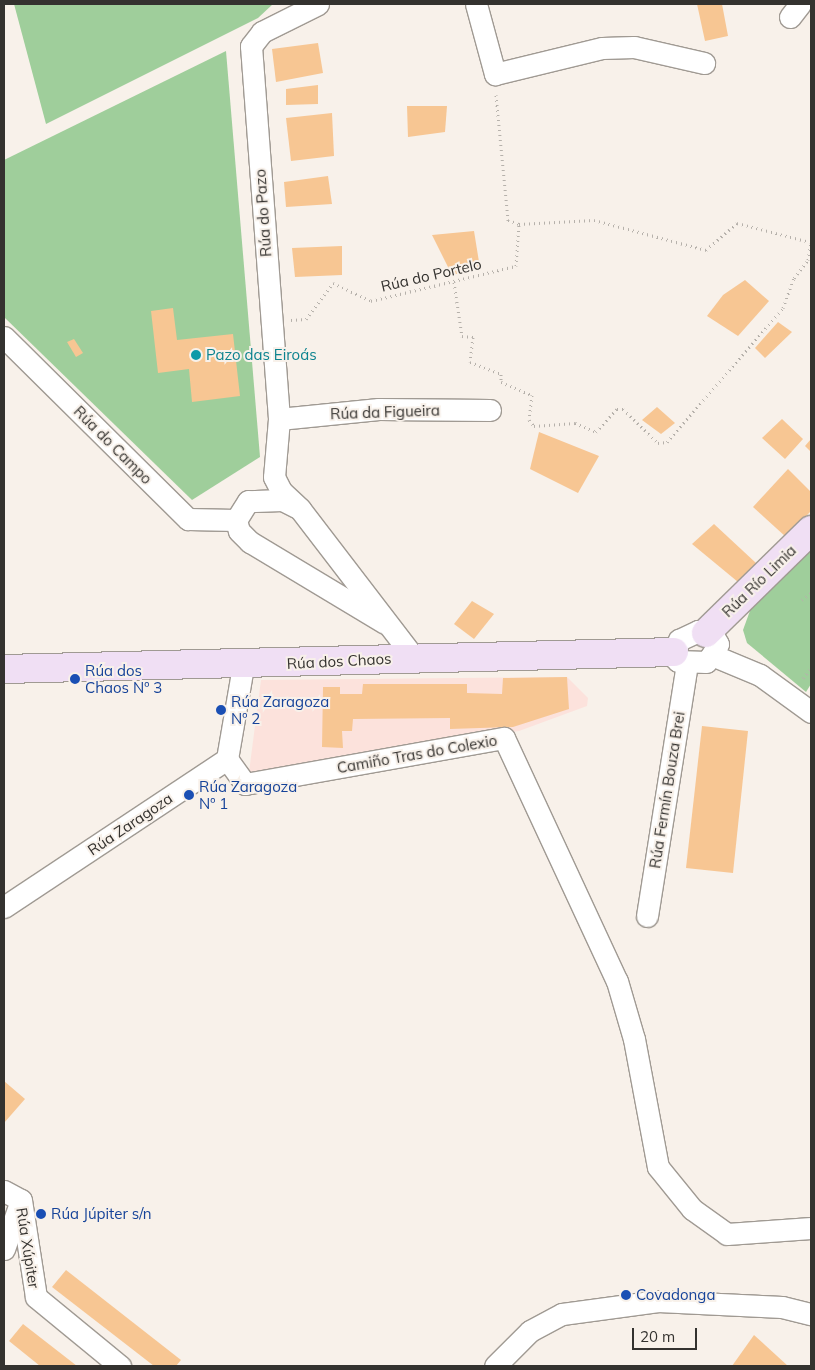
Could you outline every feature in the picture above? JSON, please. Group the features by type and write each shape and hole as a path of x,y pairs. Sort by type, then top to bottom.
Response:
{"street":[{"name":"Rúa do Pazo","path":"318,4 262,32 251,46 279,419 274,477 281,491 300,508 392,626 413,656"},
{"path":"476,4 496,74 602,48 634,47 704,63"},
{"name":"Rúa do Campo","path":"4,337 188,520 236,520"},
{"name":"Rúa da Figueira","path":"279,419 379,409 490,410"},
{"path":"236,520 276,460"},
{"path":"248,501 282,500 300,508"},
{"name":"Rúa do Pazo","path":"236,520 250,542 392,626"},
{"name":"Rúa Río Limia","path":"709,644 811,530"},
{"path":"709,644 706,662 681,658 679,640 698,631 709,644 760,676 811,712"},
{"name":"Rúa dos Chaos","path":"4,668 243,666 413,656 681,658"},
{"name":"Rúa Fermín Bouza Brei","path":"647,916 681,658"},
{"path":"227,759 243,666"},
{"name":"Camiño Tras do Colexio","path":"227,759 245,784 504,738 617,980 634,1039 658,1167 692,1209 726,1234 811,1228"},
{"name":"Rúa Zaragoza","path":"4,907 227,759"},
{"path":"4,1249 12,1196"},
{"name":"Rúa Xúpiter","path":"12,1196 36,1297 120,1366"},
{"path":"495,1366 530,1332 562,1314 658,1301 782,1307 811,1314"}],"path":[{"path":"454,282 462,336 473,337 470,362 500,374 501,382 532,395 529,420 534,426 575,423 596,432 617,409 623,409 658,443 667,442 783,308 794,278 808,260 810,241 738,223 706,250 594,220 519,224 508,220 496,74"},
{"name":"Rúa do Portelo","path":"271,320 306,319 333,283 371,302 516,266 519,224"},
{"path":"802,600 811,593"},
{"path":"804,678 811,668"}],"shaded area":[{"path":"567,677 588,698 587,706 519,731 259,775 249,772 261,680"}],"green space":[{"path":"14,4 273,4 258,18 46,124"},
{"path":"226,51 260,457 192,500 4,317 4,160"},
{"path":"811,550 811,684 806,692 747,643 743,630 751,608"}],"building":[{"path":"697,4 722,4 728,36 705,41"},
{"path":"318,43 323,73 276,82 272,49"},
{"path":"318,85 318,104 286,105 286,89"},
{"path":"407,106 447,106 445,132 408,137"},
{"path":"332,113 334,156 291,161 286,118"},
{"path":"328,176 332,204 286,207 284,182"},
{"path":"474,231 480,268 452,275 432,235"},
{"path":"342,246 342,275 295,277 292,248"},
{"path":"745,280 769,301 738,336 707,316 723,295"},
{"name":"Pazo das Eiroás","path":"173,308 177,340 233,334 240,396 192,402 189,369 158,373 151,311"},
{"path":"778,322 792,332 765,358 755,348"},
{"path":"74,339 83,353 76,357 67,342"},
{"path":"657,407 675,423 661,434 642,420"},
{"path":"782,419 803,439 785,459 762,438"},
{"path":"539,432 599,456 578,493 530,469"},
{"path":"811,439 811,452 805,446"},
{"path":"788,469 811,492 811,511 786,537 753,507"},
{"path":"714,524 756,563 738,582 692,544"},
{"path":"472,601 494,614 474,639 454,624"},
{"path":"567,677 569,709 513,727 450,729 450,718 353,719 352,731 342,731 343,748 322,747 323,687 340,687 340,694 362,694 363,684 467,684 467,693 502,694 503,678"},
{"path":"702,726 748,731 733,873 686,868"},
{"path":"4,1081 25,1099 4,1123"},
{"path":"66,1270 181,1360 176,1366 154,1366 52,1287"},
{"path":"23,1324 77,1366 40,1366 9,1341"},
{"path":"754,1335 788,1366 732,1366"}],"place":[{"name":"Pazo das Eiroás","path":"196,355"},
{"name":"Rúa dos Chaos Nº 3","path":"75,679"},
{"name":"Rúa Zaragoza Nº 2","path":"221,710"},
{"name":"Rúa Zaragoza Nº 1","path":"189,795"},
{"name":"Rúa Júpiter s/n","path":"41,1214"},
{"name":"Covadonga","path":"626,1295"}]}
